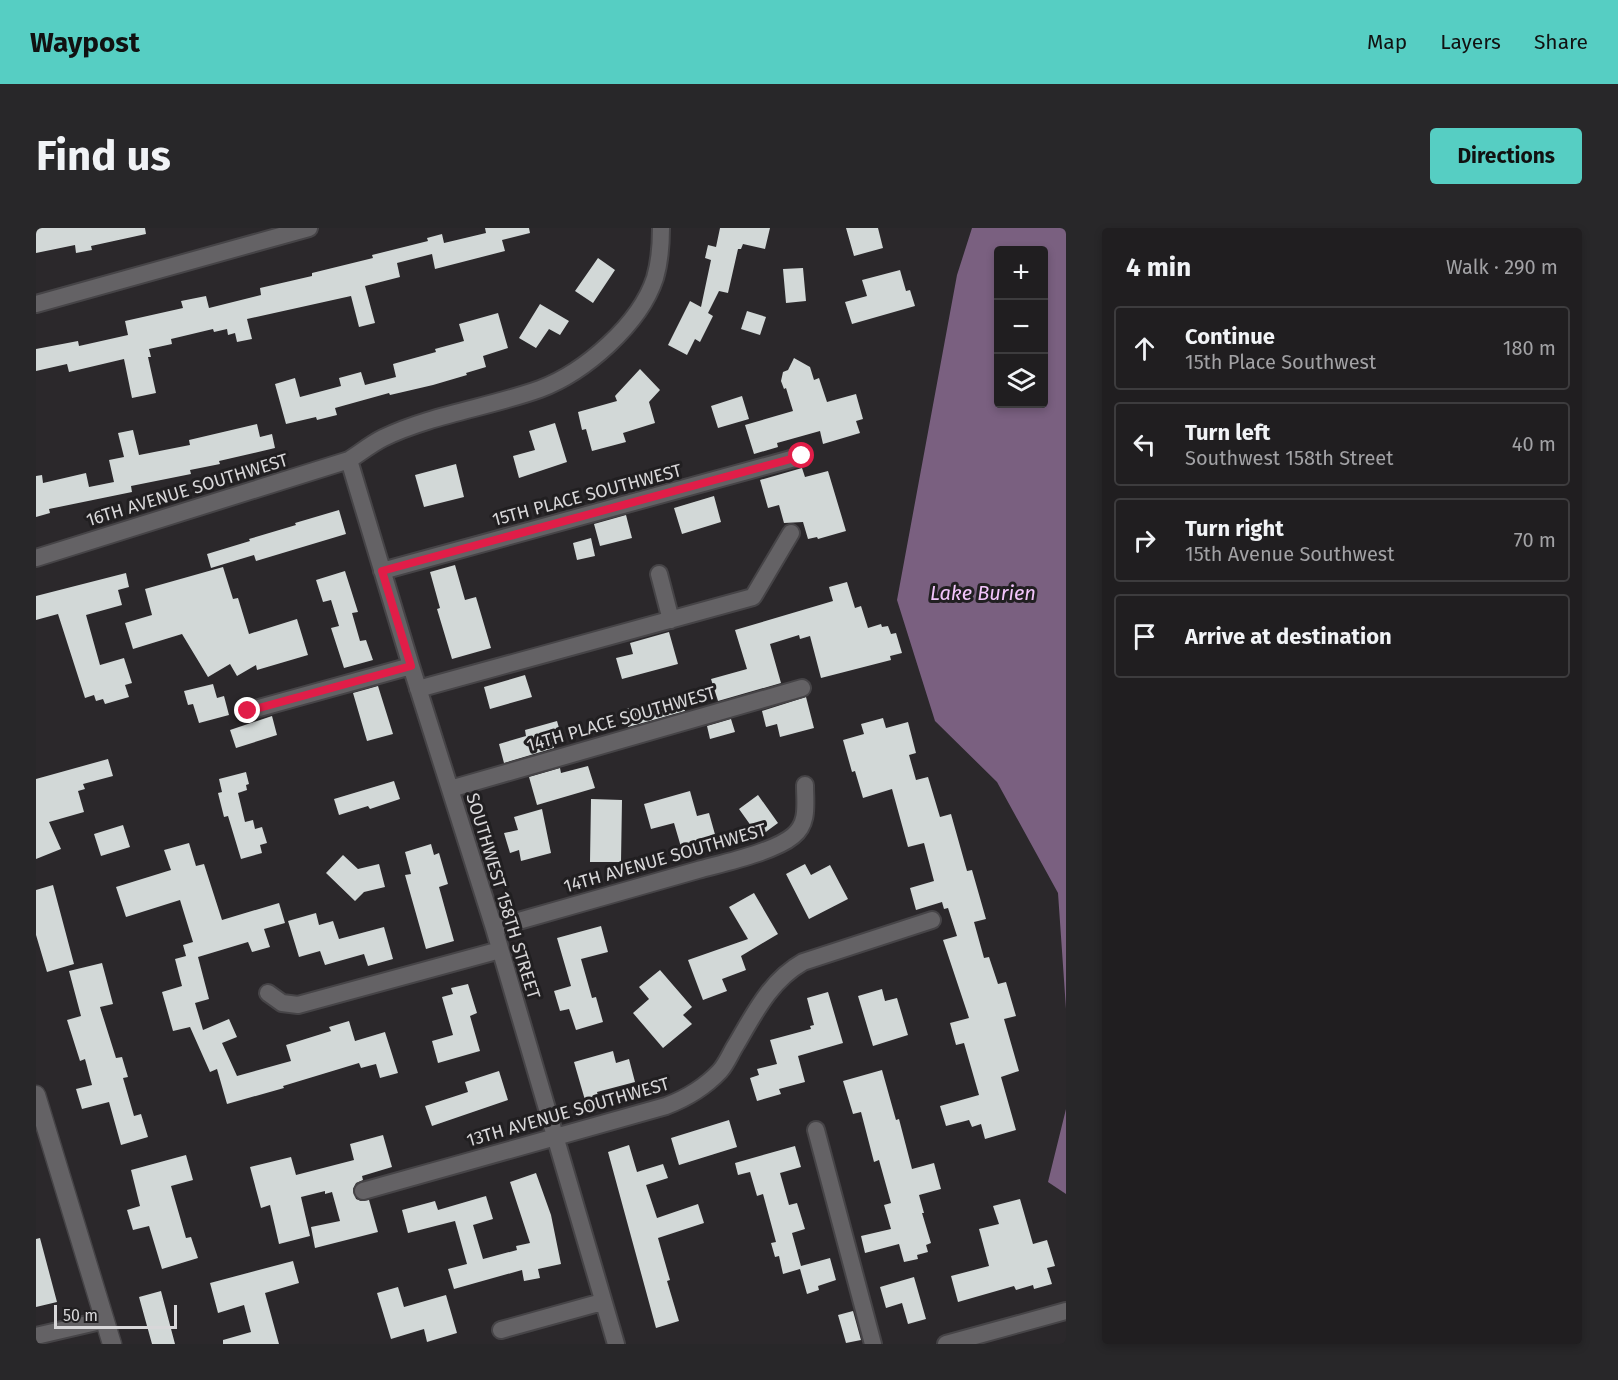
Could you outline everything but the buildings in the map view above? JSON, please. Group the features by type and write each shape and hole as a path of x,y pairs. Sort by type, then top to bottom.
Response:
{"street":[{"path":"36,304 309,228"},
{"name":"16TH AVENUE SOUTHWEST","path":"36,558 349,460 384,438 406,429 542,388 567,375 592,358 622,332 641,308 655,279 661,252 661,228"},
{"name":"15TH PLACE SOUTHWEST","path":"382,571 802,456"},
{"name":"SOUTHWEST 158TH STREET","path":"349,460 418,689 494,928 616,1344"},
{"path":"418,689 753,597 791,533"},
{"path":"659,574 671,620"},
{"path":"248,711 411,666"},
{"name":"14TH PLACE SOUTHWEST","path":"450,789 802,688"},
{"name":"14TH AVENUE SOUTHWEST","path":"494,928 729,861 777,845 794,836 802,827 805,818 805,785"},
{"name":"13TH AVENUE SOUTHWEST","path":"363,1191 682,1100 722,1069 764,997 777,980 790,969 803,962 932,920"},
{"path":"268,993 282,1003 298,1005 500,950"},
{"path":"36,1095 112,1344"},
{"path":"816,1130 873,1344"},
{"path":"501,1330 602,1302"},
{"path":"946,1344 1066,1311"},
{"path":"36,1336 105,1320"}],"water":[{"name":"Lake Burien","path":"972,228 1066,228 1066,1009 1058,893 997,782 935,721 897,600 957,275"},
{"path":"1066,1109 1066,1194 1048,1182"}],"route":[{"path":"248,711 411,666 382,571 802,456"}]}
